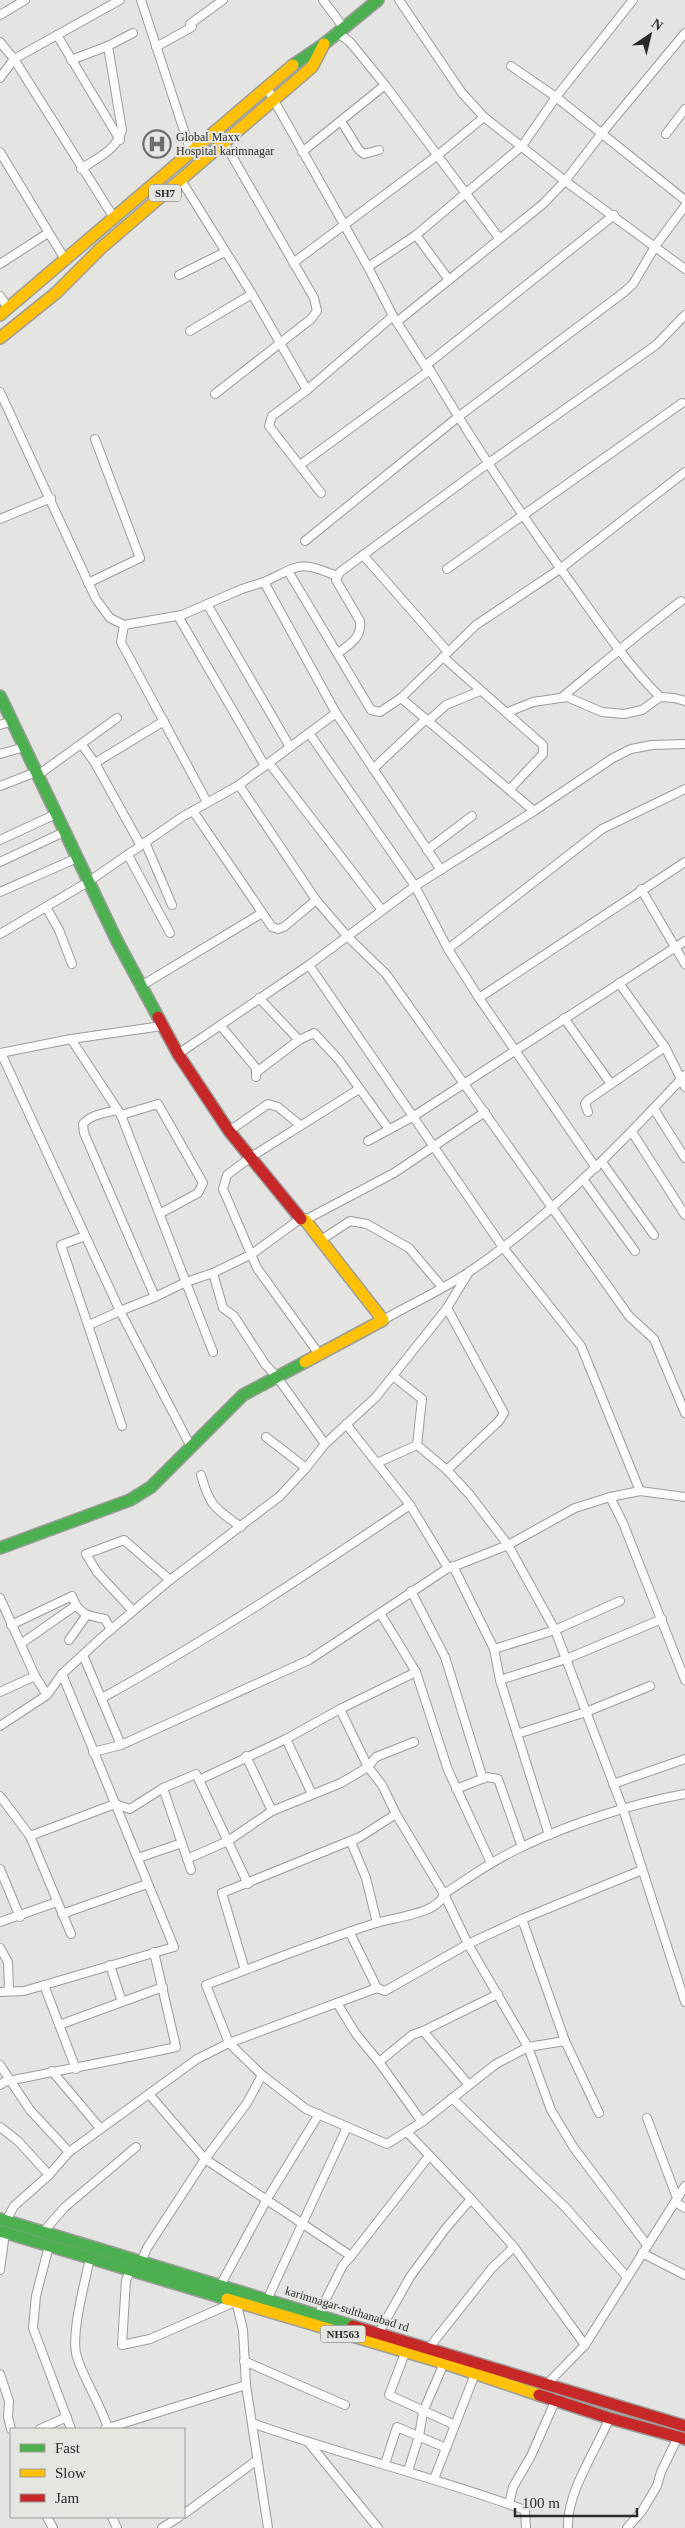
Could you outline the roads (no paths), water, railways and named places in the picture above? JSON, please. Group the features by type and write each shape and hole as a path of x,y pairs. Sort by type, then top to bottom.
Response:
{"main road":[{"name":"SH7","path":"4,312 66,261 302,57 324,44 378,0"},
{"name":"SH7","path":"0,338 56,293 102,248 225,144 312,67 324,44"},
{"path":"0,696 88,882 178,1054 229,1131 321,1240 383,1320 243,1395 151,1487 130,1500 0,1548"},
{"name":"karimnagar-sulthanabad rd","path":"3,2226 44,2231 685,2426"},
{"name":"NH563","path":"3,2226 49,2246 404,2353 444,2363 609,2418 682,2438"}],"street":[{"path":"0,15 25,0"},
{"path":"0,78 14,59 120,0"},
{"path":"141,0 191,152"},
{"path":"156,47 191,25 223,0"},
{"path":"323,0 341,30 385,85 499,238"},
{"path":"399,0 462,93 484,117 566,181 685,268"},
{"path":"368,267 416,235 466,195 522,146 556,97 633,0"},
{"path":"71,60 108,46 133,33"},
{"path":"320,493 269,426 272,416 395,319 449,280 499,238 528,218 566,181 602,133 685,33"},
{"path":"57,35 120,140"},
{"path":"0,42 14,59 81,169 114,218"},
{"path":"81,169 114,147 120,140 122,130 108,46"},
{"path":"511,66 556,97 685,200"},
{"path":"302,152 385,85"},
{"path":"267,88 368,267 395,319 428,368 487,464 618,649 660,697"},
{"path":"666,134 685,109"},
{"path":"293,264 438,155 484,117"},
{"path":"341,121 359,150 364,154 379,150"},
{"path":"214,394 311,319 317,311 317,303 225,144"},
{"path":"0,152 66,261"},
{"path":"181,180 252,294 307,390"},
{"path":"305,541 458,417 623,293 633,284 656,245 685,206"},
{"path":"300,465 428,368 614,215"},
{"path":"0,264 48,233"},
{"path":"416,235 449,280"},
{"path":"179,275 225,252"},
{"path":"190,331 252,294"},
{"path":"0,296 4,312"},
{"path":"337,576 487,464 656,345 685,315"},
{"path":"0,392 51,498 88,584 110,618 124,625 178,616 307,565 337,576"},
{"path":"447,569 522,514 682,403"},
{"path":"88,584 140,558 95,439"},
{"path":"288,571 371,710 380,712 400,698 476,625 560,569 685,472"},
{"path":"0,519 51,498"},
{"path":"363,555 446,654 480,691 508,712 543,745 545,751 510,789"},
{"path":"337,576 339,584 360,621 361,628 356,639 338,653"},
{"path":"264,582 336,713 441,870"},
{"path":"560,699 601,666 618,649 681,601"},
{"path":"207,604 290,747"},
{"path":"178,616 267,764 381,909"},
{"path":"124,625 121,642 208,802"},
{"path":"373,768 446,705 480,691"},
{"path":"508,712 533,702 572,698 602,712 624,714 642,710 660,697 674,698 685,702"},
{"path":"400,698 534,811"},
{"path":"0,934 88,882 128,855 142,843 239,785 336,713"},
{"path":"0,786 37,774 82,745 117,718"},
{"path":"0,725 12,721"},
{"path":"95,763 164,721"},
{"path":"309,733 415,886 448,949 479,998 596,1168"},
{"path":"178,1054 309,965 348,937 381,909 534,811 612,758 631,749 652,745 685,744"},
{"path":"82,745 95,763 142,843 172,905"},
{"path":"0,754 24,748"},
{"path":"239,785 316,900 348,937 386,974 630,1316 654,1339 685,1412"},
{"path":"448,949 602,829 685,789"},
{"path":"193,811 272,927 278,929 287,925 316,900"},
{"path":"0,840 56,814"},
{"path":"427,850 472,816"},
{"path":"0,862 64,832"},
{"path":"128,855 170,934"},
{"path":"0,892 77,858"},
{"path":"479,998 641,889 685,862"},
{"path":"641,889 685,964"},
{"path":"46,907 59,930 72,964"},
{"path":"141,986 262,913"},
{"path":"368,1141 388,1128 414,1116 618,982 685,941"},
{"path":"309,965 502,1246 581,1346 640,1491"},
{"path":"618,982 665,1047 683,1077 685,1087"},
{"path":"259,998 299,1040"},
{"path":"564,1018 611,1084"},
{"path":"220,1025 257,1074 310,1033 319,1036 388,1128"},
{"path":"162,1026 71,1038 1,1053 120,1311 190,1447"},
{"path":"71,1038 120,1112 161,1213 213,1352"},
{"path":"588,1112 586,1102 665,1047"},
{"path":"383,1320 469,1272 552,1207 596,1168 683,1077"},
{"path":"319,1354 257,1268 223,1189 227,1175 251,1157 359,1089"},
{"path":"155,1297 84,1133 83,1124 86,1121 94,1116 158,1104 203,1183 198,1193 161,1213"},
{"path":"229,1131 268,1104 278,1107 300,1126"},
{"path":"654,1109 685,1158"},
{"path":"89,1325 186,1282 213,1274 252,1254 303,1219 394,1173 485,1112"},
{"path":"632,1132 685,1215"},
{"path":"602,1162 654,1235"},
{"path":"583,1179 634,1251"},
{"path":"321,1240 350,1221 367,1224 409,1248 442,1287"},
{"path":"85,1236 62,1245 122,1426"},
{"path":"0,1726 47,1695 62,1674 133,1611 170,1580 280,1496 325,1444 376,1397 446,1308 469,1272"},
{"path":"213,1274 223,1308 230,1311 265,1364 278,1377 325,1444"},
{"path":"446,1308 504,1413 499,1421 447,1470"},
{"path":"392,1376 422,1399 417,1445"},
{"path":"346,1424 410,1506 450,1568 494,1649 500,1680 549,1835"},
{"path":"266,1437 306,1468"},
{"path":"417,1445 447,1470 470,1495 508,1545 555,1630 623,1809 685,2002"},
{"path":"377,1463 417,1445"},
{"path":"201,1475 207,1497 212,1505 241,1527"},
{"path":"93,1752 121,1745 179,1716 309,1660 411,1591 450,1568 508,1545 575,1508 610,1497 640,1491 685,1497"},
{"path":"610,1497 624,1523 685,1680"},
{"path":"102,1698 173,1659 246,1614 410,1506"},
{"path":"133,1611 97,1572 86,1554 124,1540 170,1580"},
{"path":"411,1591 445,1657 483,1779"},
{"path":"11,1625 72,1596 75,1606 86,1616 105,1619 111,1630"},
{"path":"0,1598 11,1625 22,1643 35,1676 47,1695"},
{"path":"494,1649 555,1630 620,1601"},
{"path":"22,1643 75,1606"},
{"path":"380,1613 416,1672 448,1770 490,1863"},
{"path":"69,1640 86,1616"},
{"path":"500,1680 566,1659 662,1619"},
{"path":"82,1655 121,1745"},
{"path":"199,1780 246,1756 286,1739 340,1709 416,1672"},
{"path":"0,1992 24,1991 174,1947 62,1674"},
{"path":"0,1692 35,1676"},
{"path":"518,1734 586,1712 650,1686"},
{"path":"340,1709 368,1767 382,1785 396,1814 444,1894 468,1944 528,2047 551,2110 574,2148 647,2245"},
{"path":"286,1739 312,1794"},
{"path":"187,1859 228,1841 272,1811 341,1782 368,1767 376,1757 414,1742"},
{"path":"246,1756 272,1811"},
{"path":"613,1784 685,1758"},
{"path":"30,1836 115,1804 130,1808 163,1788 196,1774 248,1884"},
{"path":"456,1789 492,1776 498,1778 522,1847"},
{"path":"163,1788 191,1870"},
{"path":"565,2041 528,2047 496,2064 422,2122 388,2144 306,2109 262,2075 229,2043 206,1985 377,1923 432,1907 442,1901 444,1894 490,1863 549,1835 623,1809 685,1794"},
{"path":"0,1796 30,1836 71,1934"},
{"path":"377,1923 366,1878 351,1842 396,1814"},
{"path":"245,1970 222,1893 360,1837"},
{"path":"138,1858 182,1843"},
{"path":"0,1869 20,1917"},
{"path":"350,1933 377,1988 385,1992 468,1944 522,1919 642,1870"},
{"path":"62,1914 147,1884"},
{"path":"0,1922 20,1917 57,1902"},
{"path":"522,1919 565,2041 599,2114"},
{"path":"0,1948 8,1962 9,1991"},
{"path":"0,2085 11,2080 52,2071 76,2069 176,2047 154,1952"},
{"path":"110,1965 122,2002"},
{"path":"44,1985 76,2069"},
{"path":"59,2025 163,1987"},
{"path":"0,2270 3,2226 14,2206 49,2174 69,2152 100,2128 196,2060 229,2043 377,1988"},
{"path":"379,2062 412,2035 423,2032 498,1994"},
{"path":"337,2003 356,2034 379,2062 422,2122"},
{"path":"423,2032 469,2085"},
{"path":"0,2065 30,2110 69,2152"},
{"path":"52,2071 100,2128"},
{"path":"141,2262 147,2248 205,2159 247,2103 262,2075"},
{"path":"149,2094 205,2159 351,2256"},
{"path":"452,2098 546,2188 627,2277"},
{"path":"220,2286 267,2199 319,2114"},
{"path":"647,2118 676,2200 685,2208"},
{"path":"0,2126 18,2140 49,2174"},
{"path":"267,2300 347,2126"},
{"path":"407,2132 514,2247 585,2345"},
{"path":"44,2231 64,2207 136,2147"},
{"path":"318,2315 343,2265 429,2156"},
{"path":"546,2385 585,2345 685,2186"},
{"path":"378,2334 410,2277 446,2228 471,2200"},
{"path":"49,2246 36,2296 33,2328 71,2428"},
{"path":"428,2348 492,2268 514,2247"},
{"path":"642,2253 685,2275"},
{"path":"90,2258 76,2328 76,2355 100,2405 106,2428"},
{"path":"131,2270 126,2280 122,2345 150,2339 236,2302"},
{"path":"234,2289 243,2330 246,2385 268,2528"},
{"path":"404,2353 389,2395 455,2425"},
{"path":"244,2361 345,2405"},
{"path":"408,2470 420,2436 423,2412 444,2363"},
{"path":"0,2374 9,2401 4,2418"},
{"path":"434,2479 475,2374"},
{"path":"109,2428 246,2385"},
{"path":"509,2504 513,2487 531,2456 556,2400"},
{"path":"568,2528 567,2520 577,2488 614,2405"},
{"path":"42,2428 67,2417"},
{"path":"252,2423 309,2443 408,2470 525,2510 526,2528"},
{"path":"385,2464 397,2427 446,2448"},
{"path":"627,2528 642,2511 657,2486 661,2472 682,2438"},
{"path":"309,2443 378,2528"},
{"path":"185,2513 257,2460"},
{"path":"162,2528 177,2518"}],"place":[{"name":"Global Maxx Hospital karimnagar","path":"157,144"}]}
